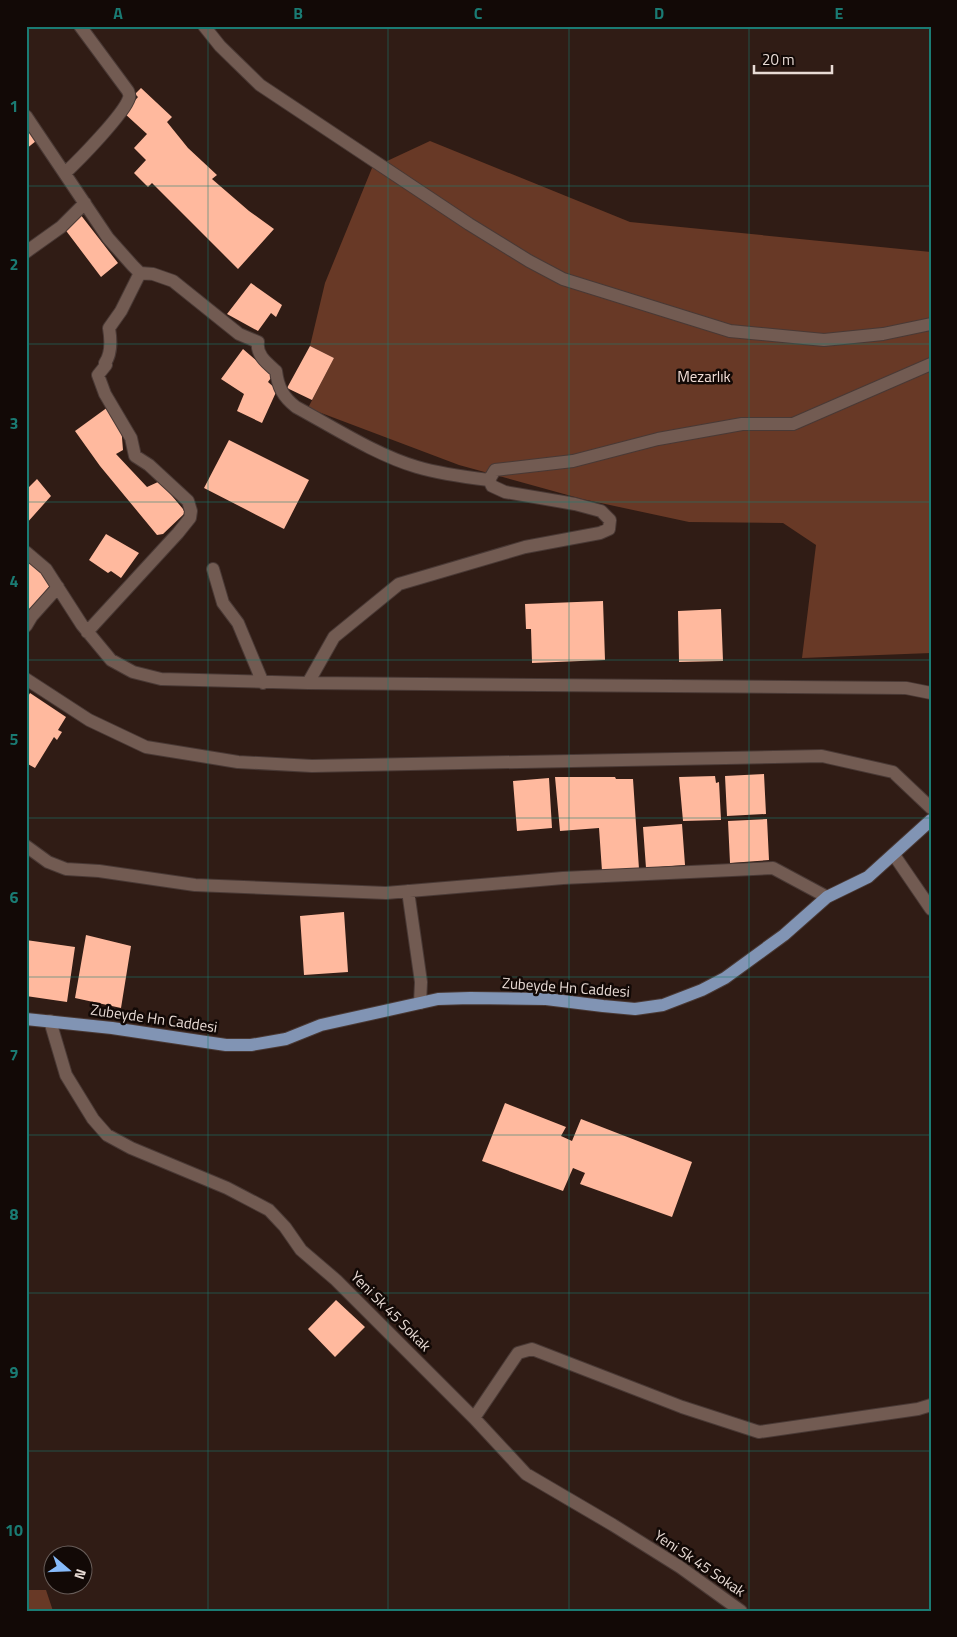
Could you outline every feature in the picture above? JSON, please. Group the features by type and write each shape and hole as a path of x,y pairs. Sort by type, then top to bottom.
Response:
{"main road":[{"name":"Zubeyde Hn Caddesi","path":"26,1019 226,1045 251,1045 286,1039 321,1026 438,999 546,999 635,1008 663,1005 695,993 725,978 784,934 827,896 868,877 931,820"}],"street":[{"path":"65,173 114,120 128,100 129,95 128,91 80,26"},
{"path":"204,26 220,46 260,84 355,150 469,224 529,261 563,279 730,330 824,340 883,334 931,324"},
{"path":"26,116 108,238 140,273 153,274 174,281 239,334 258,342 262,357 276,371 277,381 286,399 296,407 386,455 416,467 451,475 489,480"},
{"path":"26,252 61,227 86,203"},
{"path":"87,632 178,533 190,518 192,511 188,501 149,465 135,456 131,438 106,394 98,375 106,365 104,362 107,359 111,340 109,328 121,311 140,273"},
{"path":"489,480 495,470 573,461 658,439 742,424 793,424 931,364"},
{"path":"308,683 334,637 399,584 525,547 600,533 609,529 610,520 601,511 575,504 504,492 492,486 489,480"},
{"path":"26,552 46,569 87,632 112,660 133,672 161,679 308,683 906,688 931,693"},
{"path":"213,568 223,603 238,624 263,682"},
{"path":"26,626 32,616 58,587"},
{"path":"26,679 89,720 146,747 238,762 312,766 822,756 893,772 931,808"},
{"path":"26,846 48,862 66,869 99,871 194,885 386,892 564,878 773,868 827,896"},
{"path":"894,854 931,909"},
{"path":"408,891 421,982 420,1004"},
{"name":"Yeni Sk 45 Sokak","path":"50,1021 66,1075 93,1119 107,1135 131,1148 227,1188 269,1210 285,1227 301,1250 336,1280 474,1418 526,1474 680,1567 741,1611"},
{"path":"474,1418 518,1353 532,1349 682,1408 759,1432 918,1409 931,1404"}],"green space":[{"name":"Mezarlık","path":"430,141 630,222 931,252 931,653 802,658 816,545 783,523 689,522 582,499 459,465 308,408 334,358 310,346 325,283 372,168"},
{"path":"26,1590 42,1590 42,1594 47,1594 53,1611 26,1611"}],"building":[{"path":"141,88 172,117 167,122 188,148 217,175 212,179 249,211 274,229 238,269 152,183 148,187 134,173 146,160 134,148 147,134 124,113 138,97 135,94"},
{"path":"26,127 36,141 26,149"},
{"path":"80,214 118,263 101,277 64,228"},
{"path":"251,283 282,305 276,317 271,313 258,331 227,314"},
{"path":"310,346 334,358 312,400 287,388"},
{"path":"243,349 273,375 268,382 277,390 262,423 237,411 244,394 221,379"},
{"path":"108,407 121,425 123,450 116,454 147,487 158,482 162,484 185,513 163,534 157,535 100,466 75,431"},
{"path":"229,440 309,480 284,529 204,488"},
{"path":"37,479 51,496 26,524 26,490"},
{"path":"106,534 139,553 121,578 111,571 108,573 89,560"},
{"path":"29,560 52,583 28,614 26,563"},
{"path":"603,601 605,660 532,663 531,629 526,629 525,604"},
{"path":"721,609 723,661 679,662 678,611"},
{"path":"30,693 66,717 58,730 62,732 57,740 54,737 35,768 26,763 26,700"},
{"path":"764,774 766,814 727,816 725,776"},
{"path":"715,776 716,783 719,782 721,820 683,821 679,777"},
{"path":"555,777 615,777 616,779 633,779 639,869 602,871 599,828 560,831"},
{"path":"549,778 552,828 517,831 513,781"},
{"path":"767,819 769,860 730,863 728,821"},
{"path":"682,824 685,865 646,868 643,827"},
{"path":"344,912 348,972 304,975 300,916"},
{"path":"86,935 131,946 121,1008 75,998"},
{"path":"26,940 75,947 67,1002 26,996"},
{"path":"505,1103 566,1127 561,1136 572,1141 581,1119 692,1162 672,1217 580,1184 585,1173 573,1168 563,1191 482,1161"},
{"path":"336,1300 365,1327 335,1357 308,1329"}]}
